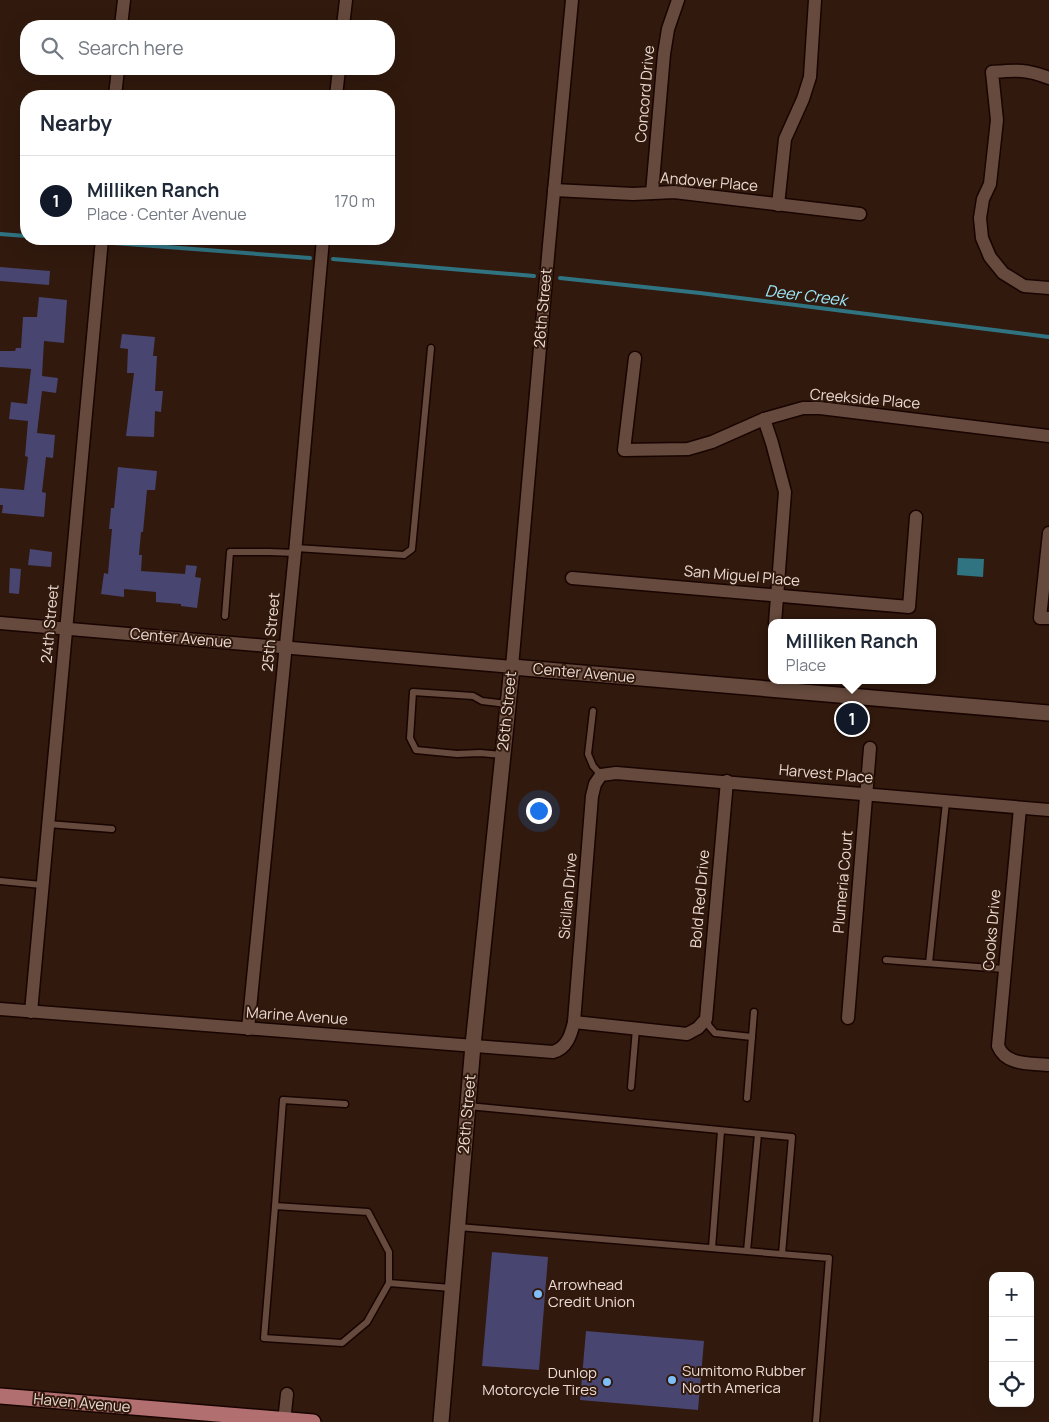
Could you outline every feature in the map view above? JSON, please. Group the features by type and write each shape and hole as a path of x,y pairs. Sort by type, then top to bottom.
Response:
{"main road":[{"name":"Haven Avenue","path":"0,1396 312,1422"}],"street":[{"path":"122,20 124,0"},
{"path":"344,20 346,0"},
{"name":"26th Street","path":"441,1422 473,1045 512,667 572,0"},
{"name":"Concord Drive","path":"652,193 664,54 668,29 678,0"},
{"path":"778,205 785,139 803,99 810,77 815,0"},
{"path":"1049,78 1029,71 992,72 998,120 990,184 983,199 980,218 982,238 990,258 1003,273 1024,286 1049,288"},
{"path":"116,90 117,75"},
{"path":"337,90 338,75"},
{"name":"Andover Place","path":"554,190 619,194 674,192 860,214"},
{"name":"24th Street","path":"30,1012 101,245"},
{"name":"25th Street","path":"248,1029 286,648 322,245"},
{"name":"Creekside Place","path":"635,358 624,450 688,449 712,442 764,419 803,408 820,408 1049,436"},
{"path":"764,419 784,492 775,619"},
{"name":"San Miguel Place","path":"572,578 909,607 916,517"},
{"path":"1045,618 1049,533"},
{"name":"Center Avenue","path":"0,623 1049,713"},
{"name":"Plumeria Court","path":"848,1018 870,748"},
{"name":"Harvest Place","path":"601,775 616,773 727,781 1049,810"},
{"name":"Sicilian Drive","path":"574,1022 592,796 595,784 601,775"},
{"name":"Bold Red Drive","path":"706,1018 727,781"},
{"name":"Cooks Drive","path":"1020,808 997,1043 1002,1054 1014,1062 1049,1065"},
{"name":"Marine Avenue","path":"0,1009 553,1052 561,1049 566,1044 574,1022"},
{"path":"574,1022 688,1034 698,1028 706,1018"},
{"path":"284,1421 287,1394"}],"lane":[{"path":"225,616 230,552 295,551 404,555 412,549 431,348"},
{"path":"502,755 480,753 457,754 416,750 410,738 413,692 473,696 482,701 507,704"},
{"path":"592,711 588,754 593,766 601,775"},
{"path":"930,963 946,802"},
{"path":"48,824 112,829"},
{"path":"0,881 42,885"},
{"path":"886,960 1004,969"},
{"path":"747,1098 754,1012"},
{"path":"706,1018 709,1026 715,1033 752,1037"},
{"path":"631,1088 636,1029"},
{"path":"276,1206 368,1212 389,1252 389,1284 367,1322 342,1343 264,1338 283,1100 345,1104"},
{"path":"468,1106 792,1137 782,1254"},
{"path":"712,1248 721,1131"},
{"path":"747,1251 758,1134"},
{"path":"458,1227 829,1258 816,1422"},
{"path":"389,1284 452,1288"}],"water":[{"path":"958,558 984,559 983,577 957,575"}],"building":[{"path":"0,267 50,271 49,285 0,281"},
{"path":"39,297 67,300 64,343 44,341 42,376 58,378 56,393 42,391 37,433 55,435 53,458 46,457 42,492 46,493 44,517 2,513 3,505 0,505 0,488 24,490 28,457 25,456 28,421 9,419 11,402 27,404 31,369 0,367 0,351 15,351 16,348 21,348 23,317 37,317"},
{"path":"122,334 155,337 153,356 157,356 155,391 163,391 161,412 155,411 154,437 126,436 134,373 127,373 128,349 120,348"},
{"path":"118,467 157,471 155,490 147,490 139,555 142,555 141,571 185,574 186,565 197,566 195,577 201,578 197,608 181,606 181,604 156,602 156,592 124,589 124,597 101,594 104,573 108,574 112,529 109,529 111,508 114,508"},
{"path":"30,549 52,552 51,567 28,565"},
{"path":"10,568 21,569 19,594 9,593"},
{"name":"Arrowhead Credit Union","path":"492,1252 548,1257 539,1370 482,1366"},
{"path":"586,1331 704,1341 698,1410 580,1400"}],"waterway":[{"name":"Deer Creek","path":"0,234 20,236"},
{"name":"Deer Creek","path":"140,245 310,258"},
{"name":"Deer Creek","path":"333,259 534,276"},
{"name":"Deer Creek","path":"560,278 700,293 1049,337"}],"place":[{"name":"Milliken Ranch","path":"852,719"},
{"name":"Arrowhead Credit Union","path":"538,1294"},
{"name":"Sumitomo Rubber North America","path":"672,1380"},
{"name":"Dunlop Motorcycle Tires","path":"607,1382"}]}
